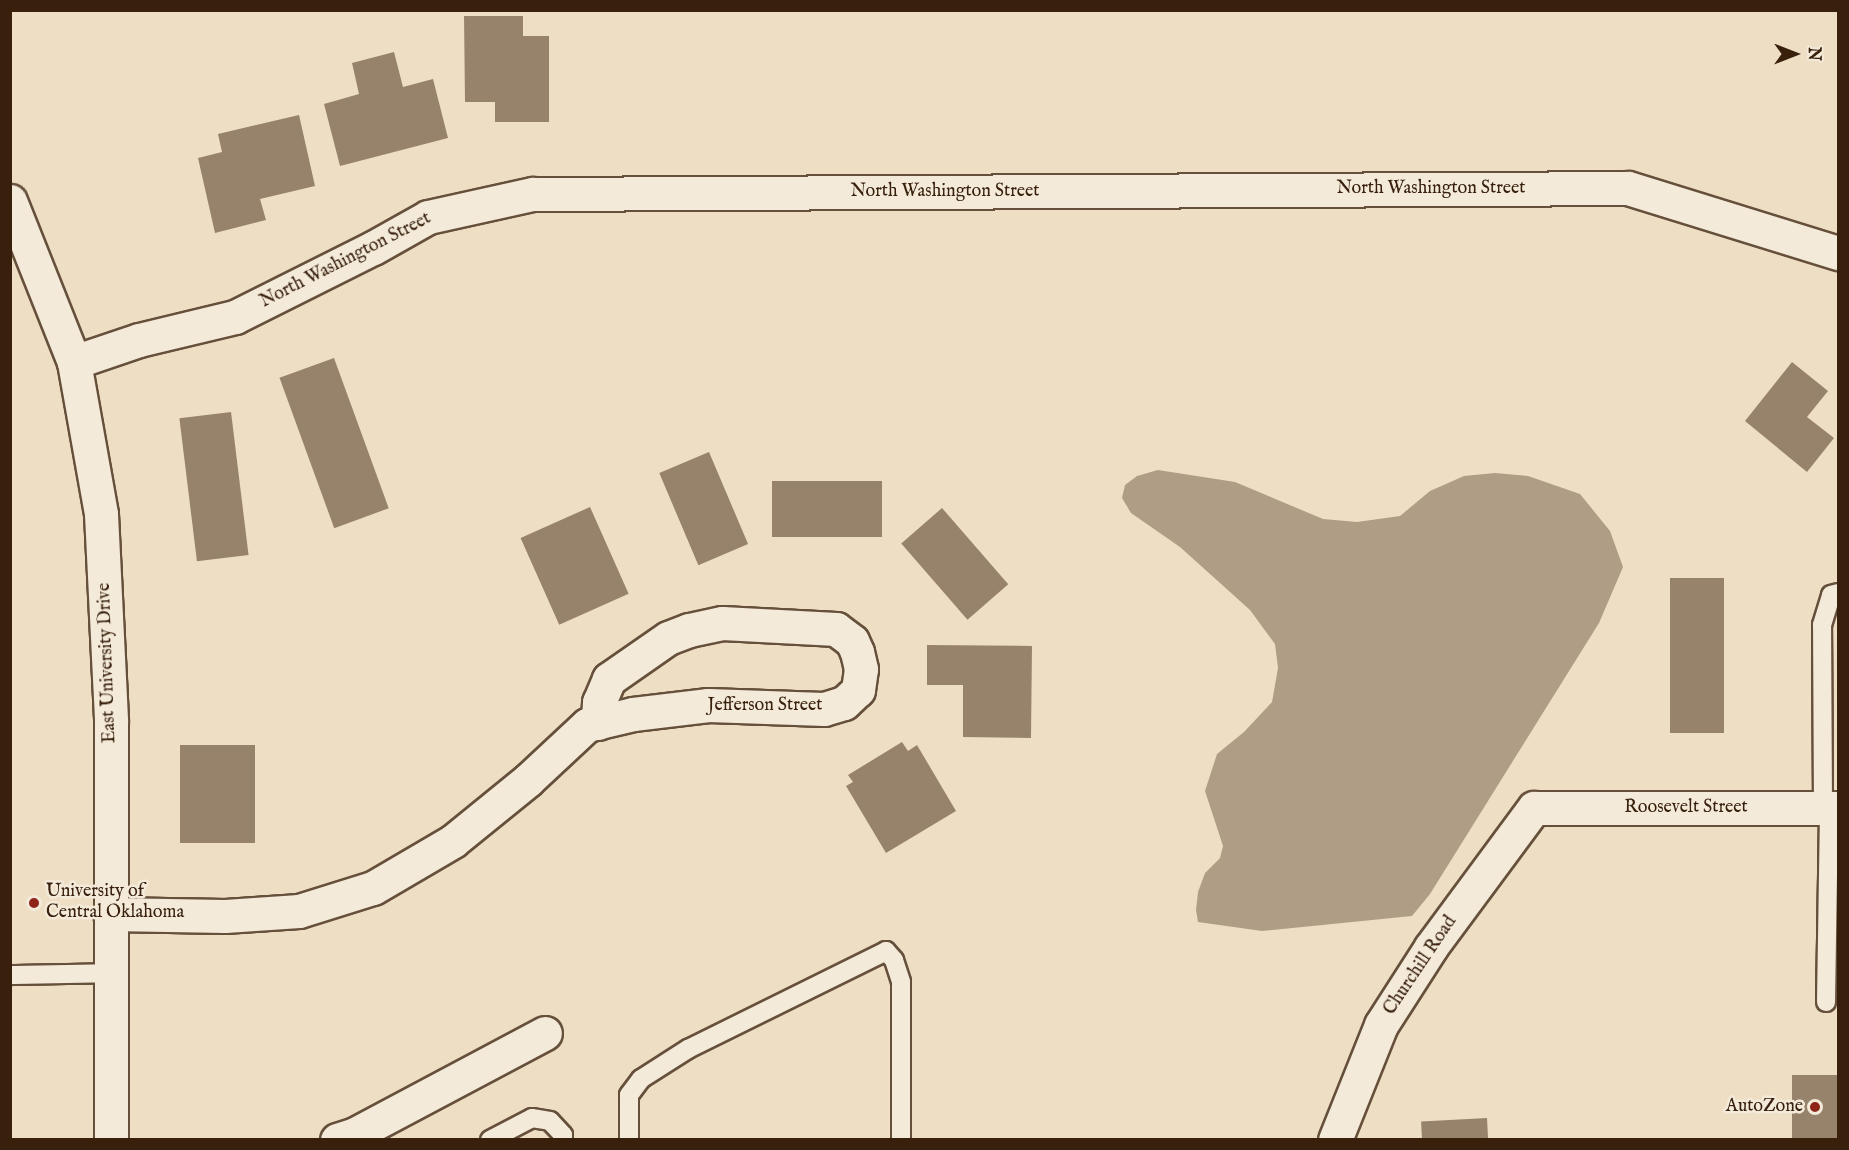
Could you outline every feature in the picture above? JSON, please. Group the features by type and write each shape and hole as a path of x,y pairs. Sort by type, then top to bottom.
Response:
{"street":[{"name":"North Washington Street","path":"74,362 139,340 235,317 373,248 428,217 533,194 1628,188 1839,253"},
{"name":"East University Drive","path":"10,201 74,362 101,514 111,722 111,1140"},
{"name":"Jefferson Street","path":"110,914 225,916 299,911 373,888 453,841 528,780 587,725 598,723 633,714 708,705 824,709 844,703 858,690 861,669 857,652 852,641 836,629 722,623 689,630 668,638 609,679 599,702 598,723"},
{"name":"Roosevelt Street","path":"1534,808 1830,808"},
{"name":"Churchill Road","path":"1335,1140 1381,1025 1431,947 1534,808"},
{"path":"337,1140 355,1134 545,1033"}],"lane":[{"path":"1826,1002 1830,808 1822,625 1831,595 1839,593"},
{"path":"629,1140 629,1095 641,1078 688,1050 886,951 894,960 901,982 901,1140"},
{"path":"10,975 111,973"},
{"path":"490,1140 532,1118 550,1121 563,1135 563,1140"}],"shaded area":[{"path":"1158,470 1235,482 1323,519 1357,522 1400,516 1430,491 1464,476 1495,473 1528,476 1580,494 1610,531 1623,567 1599,623 1430,894 1412,916 1262,931 1198,922 1196,910 1198,892 1205,873 1220,858 1223,846 1205,791 1217,754 1244,732 1272,702 1278,668 1275,644 1250,610 1180,547 1131,513 1122,498 1125,485 1137,476"}],"building":[{"path":"464,16 523,16 523,36 549,36 549,122 495,122 495,102 465,102"},
{"path":"394,52 403,87 433,79 448,138 340,166 324,104 359,94 352,63"},
{"path":"299,115 315,186 260,199 266,220 215,233 198,158 222,152 218,134"},
{"path":"334,358 389,508 334,528 279,378"},
{"path":"1792,362 1828,391 1807,417 1834,438 1807,472 1745,421"},
{"path":"231,412 249,555 197,561 179,418"},
{"path":"709,452 748,544 698,565 659,473"},
{"path":"772,481 882,481 882,537 772,537"},
{"path":"590,507 629,594 559,625 521,538"},
{"path":"942,508 1008,584 968,620 901,543"},
{"path":"1670,578 1724,578 1724,733 1670,733"},
{"path":"927,645 1032,646 1031,738 963,737 963,685 927,685"},
{"path":"902,742 908,751 917,745 956,811 886,853 846,786 853,782 848,775"},
{"path":"180,745 255,745 255,843 180,843"},
{"name":"AutoZone","path":"1792,1075 1838,1075 1838,1140 1792,1140"},
{"path":"1487,1118 1488,1140 1422,1140 1421,1121"}],"place":[{"name":"University of Central Oklahoma","path":"34,903"},
{"name":"AutoZone","path":"1815,1107"}]}
